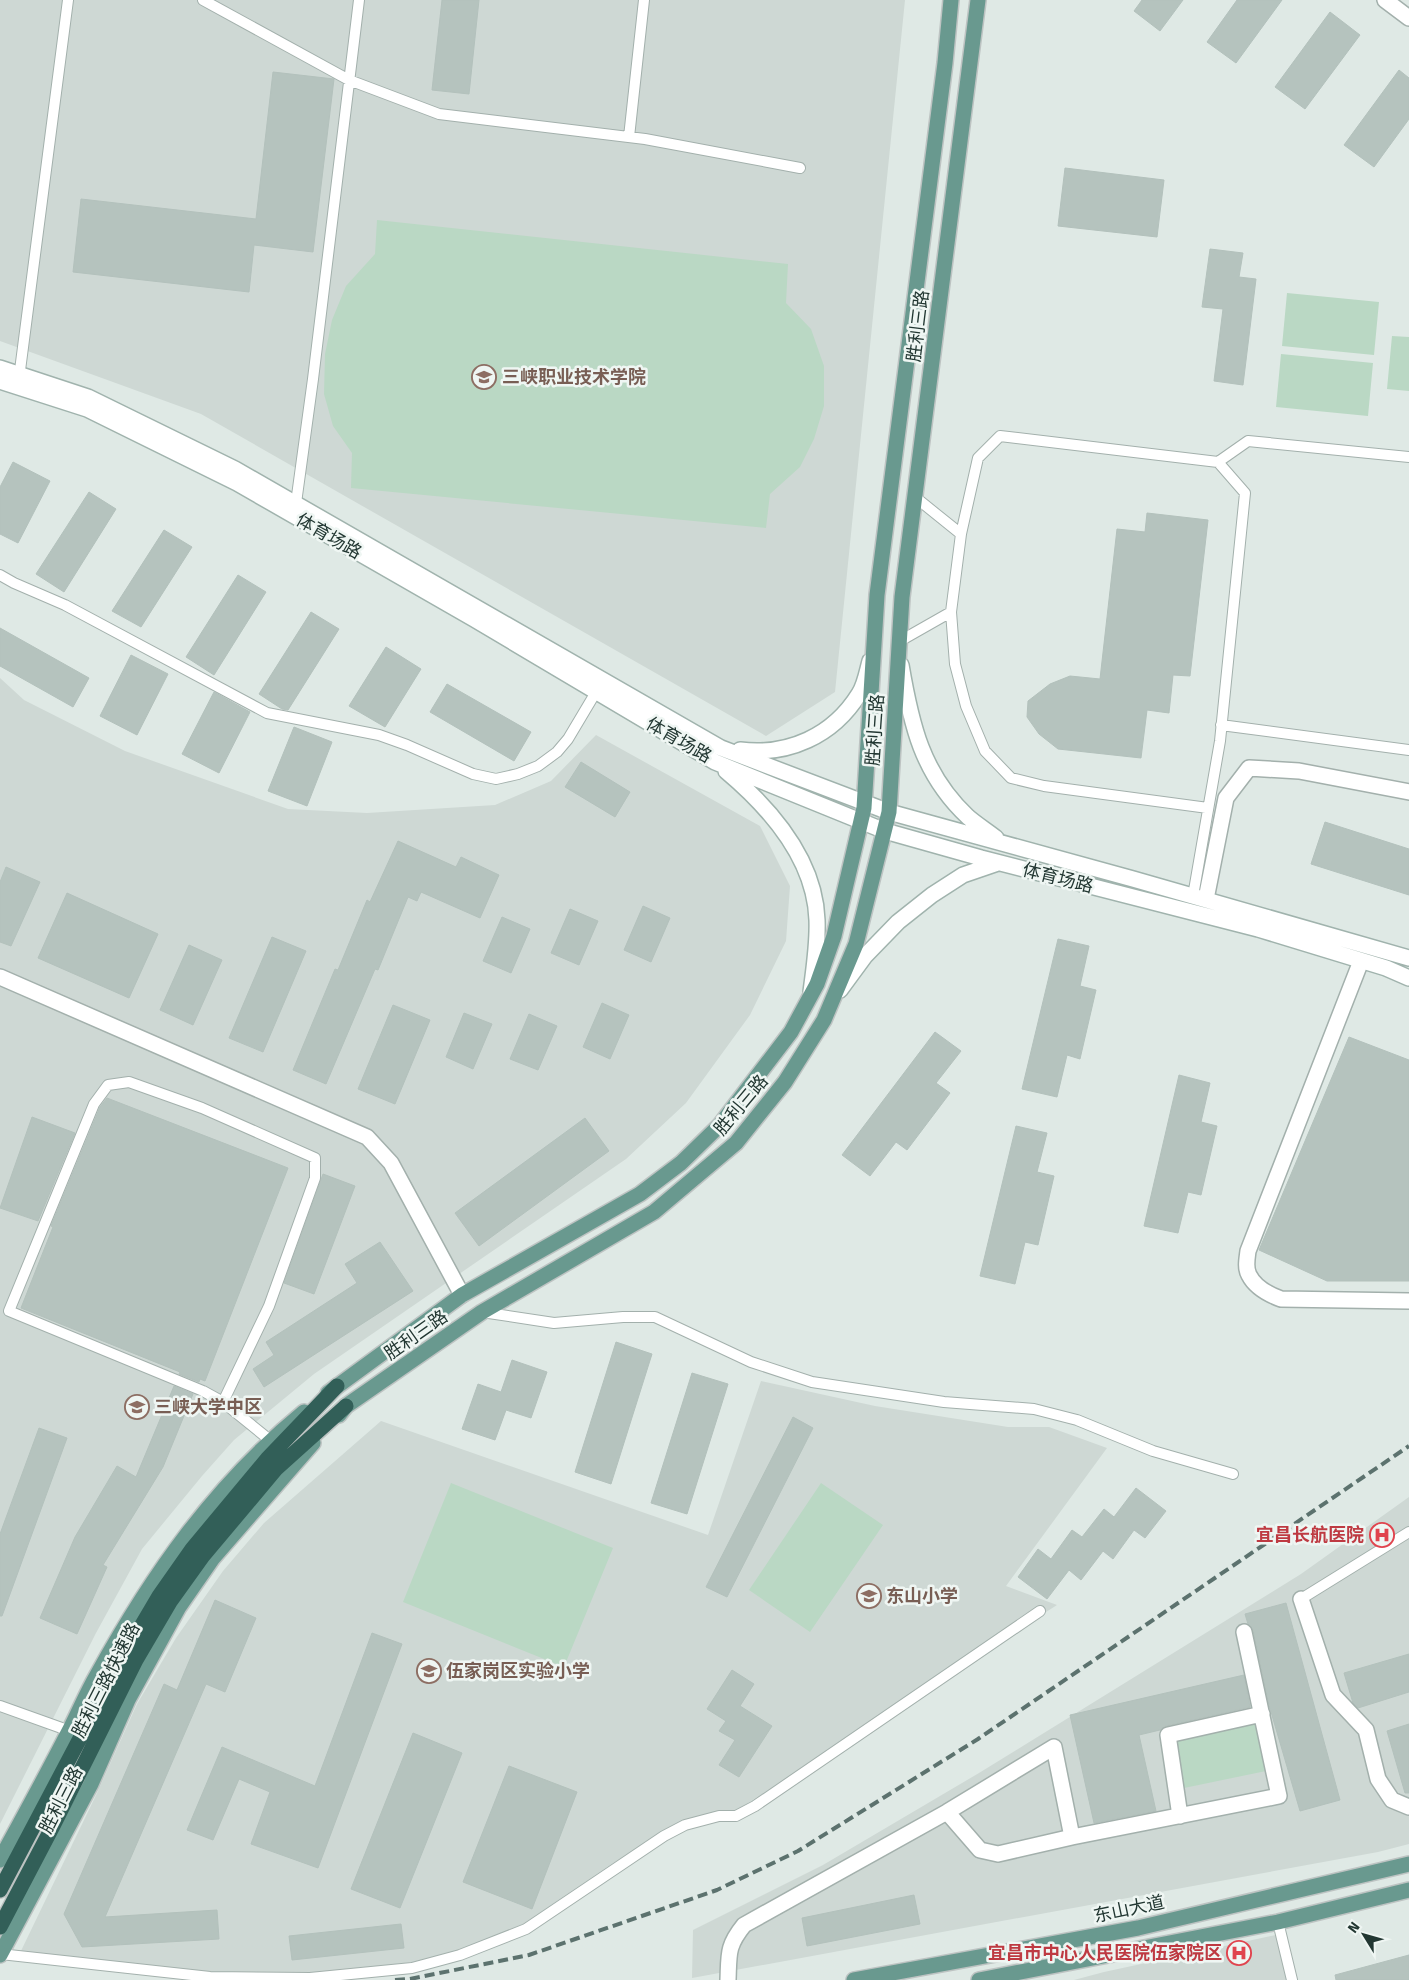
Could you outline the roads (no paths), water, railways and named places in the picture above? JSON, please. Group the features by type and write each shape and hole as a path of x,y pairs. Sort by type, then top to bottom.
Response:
{"highway":[{"path":"271,1464 338,1386"},
{"path":"271,1464 346,1406"},
{"name":"胜利三路快速路","path":"0,1890 124,1657 159,1596 192,1549 271,1464"},
{"name":"胜利三路快速路","path":"0,1928 136,1660 170,1602 271,1464"}],"main road":[{"name":"胜利三路","path":"0,1860 122,1630 168,1557 211,1503 259,1451 338,1386 462,1295 640,1194 681,1163 720,1125 791,1032 817,984 834,936 864,802 877,595 945,63 951,0"},
{"name":"胜利三路","path":"0,1954 91,1784 128,1700 179,1607 213,1558 286,1472 346,1406 482,1312 654,1212 736,1143 785,1082 824,1020 856,944 889,812 902,597 978,0"},
{"path":"1385,0 1409,18"},
{"name":"体育场路","path":"0,368 18,381 87,408 237,483 474,619 715,762 885,830 999,863 1258,929 1409,978"},
{"name":"体育场路","path":"0,381 18,381 88,397 235,469 721,748 889,812 1409,958"},
{"path":"899,647 910,717 918,745 938,782 968,816 1003,843"},
{"path":"721,748 753,752 769,750 797,746 820,734 842,716 860,693 874,650"},
{"path":"715,762 747,789 776,822 796,851 812,884 817,918 811,995"},
{"path":"1200,898 1226,798 1249,768 1300,771 1409,792"},
{"path":"832,1002 865,956 898,922 932,895 963,875 999,863"},
{"path":"1360,961 1248,1251 1247,1264 1249,1276 1267,1294 1281,1299 1409,1301"},
{"path":"0,977 367,1137 391,1163 462,1295"},
{"path":"1301,1599 1333,1695 1366,1730 1378,1779 1392,1800 1409,1807"},
{"path":"947,1812 980,1850 998,1854 1072,1837 1279,1796 1244,1632"},
{"path":"1180,1816 1168,1735 1262,1714"},
{"path":"728,1980 733,1938 744,1925 947,1812 1054,1747 1072,1837"},
{"name":"东山大道","path":"854,1980 1138,1928 1409,1864"},
{"path":"979,1980 1278,1922 1409,1890"}],"lane":[{"path":"18,381 68,0"},
{"path":"204,0 349,80 439,114 629,137 800,168"},
{"path":"296,503 359,0"},
{"path":"629,137 644,0"},
{"path":"1208,808 1044,786 1010,778 985,751 966,706 955,664 951,612 961,534 978,458 1000,436 1218,462 1248,441 1409,457"},
{"path":"1200,898 1208,808 1221,725 1244,493 1218,462"},
{"path":"915,497 961,534"},
{"path":"0,575 14,584 65,605 267,714 379,736 407,745 473,774 496,778 518,774 538,766 557,752 568,739 596,692"},
{"path":"899,647 951,612"},
{"path":"1221,725 1409,750"},
{"path":"223,1402 269,1306 315,1178 315,1158 202,1108 129,1082 108,1085 94,1104 8,1311 203,1391 223,1402 271,1441"},
{"path":"482,1312 554,1323 623,1317 655,1317 751,1362 812,1382 944,1402 1034,1409 1077,1420 1153,1451 1233,1474"},
{"path":"1301,1599 1409,1532"},
{"path":"0,1954 210,1978 310,1978 366,1973 412,1968 460,1955 526,1929 664,1836 685,1825 719,1816 736,1816 755,1806 1040,1611"},
{"path":"0,1706 70,1731"},
{"path":"1278,1922 1292,1980"}],"railway":[{"path":"395,1980 410,1979 529,1955 717,1890 798,1851 978,1739 1409,1446"}],"place":[{"name":"三峡职业技术学院","path":"484,377"},
{"name":"三峡大学中区","path":"137,1407"},
{"name":"宜昌长航医院","path":"1382,1535"},
{"name":"东山小学","path":"869,1596"},
{"name":"伍家岗区实验小学","path":"429,1671"},
{"name":"宜昌市中心人民医院伍家院区","path":"1239,1953"}]}
